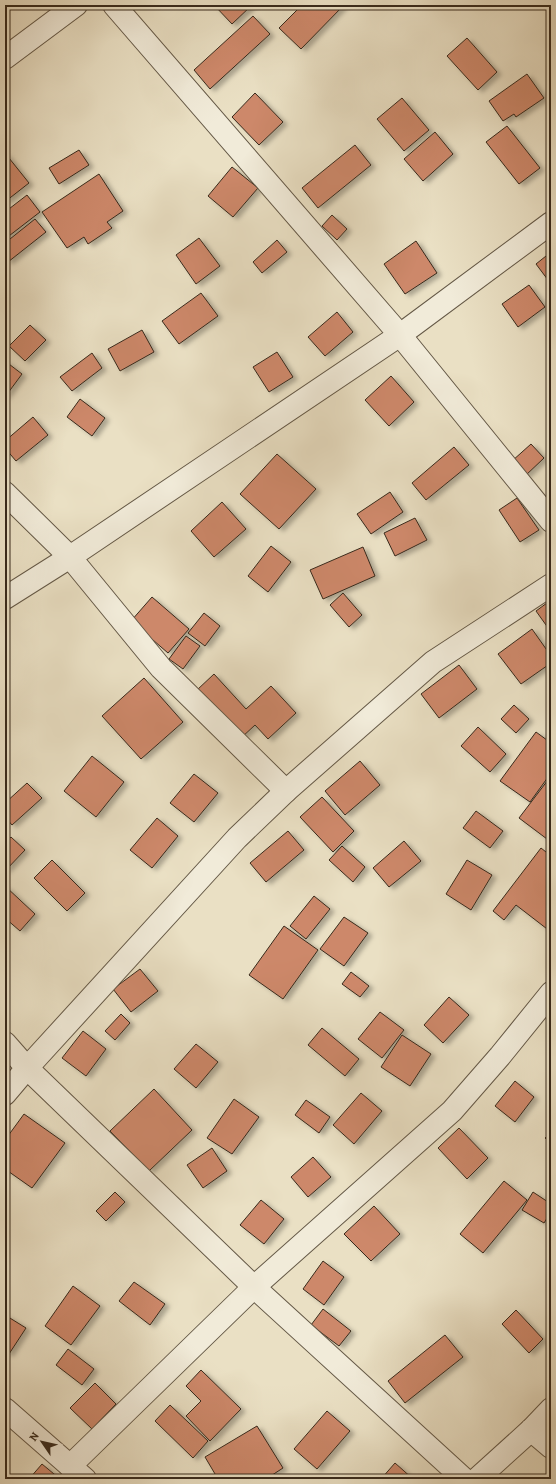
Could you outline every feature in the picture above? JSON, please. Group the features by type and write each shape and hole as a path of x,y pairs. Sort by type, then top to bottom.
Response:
{"street":[{"path":"5,58 76,5"},
{"path":"114,5 400,335 551,521"},
{"path":"5,598 70,557 400,335 551,223"},
{"path":"5,493 70,557 161,668 286,791"},
{"path":"5,1094 237,838 286,791 433,662 551,585"},
{"path":"5,1409 78,1473 254,1287 452,1111 500,1056 551,993"},
{"path":"5,1044 27,1068 254,1287 464,1479"},
{"path":"477,1479 531,1430 551,1409"},
{"path":"531,1430 551,1447"}],"building":[{"path":"214,5 252,5 232,24"},
{"path":"302,5 344,5 301,49 279,28"},
{"path":"253,16 270,34 210,89 194,70"},
{"path":"467,38 497,72 478,90 447,56"},
{"path":"527,74 544,98 516,117 514,114 503,121 489,101"},
{"path":"255,93 283,122 259,145 232,117"},
{"path":"402,98 429,130 404,151 377,119"},
{"path":"507,126 540,168 519,184 486,142"},
{"path":"435,132 453,154 423,181 404,159"},
{"path":"355,145 371,165 318,208 302,188"},
{"path":"79,150 89,165 59,184 49,168"},
{"path":"5,153 29,183 6,201 5,200"},
{"path":"232,167 258,188 233,217 208,196"},
{"path":"99,174 123,211 107,222 112,228 88,244 84,237 67,248 42,212"},
{"path":"27,195 40,212 5,239 5,212"},
{"path":"332,215 347,229 337,240 322,226"},
{"path":"35,219 46,232 8,262 5,258 5,243"},
{"path":"199,238 220,266 196,284 176,255"},
{"path":"277,240 287,252 262,273 253,262"},
{"path":"416,241 437,273 405,294 384,264"},
{"path":"551,252 551,284 536,264"},
{"path":"529,285 545,307 518,327 502,304"},
{"path":"201,293 218,316 179,344 162,321"},
{"path":"337,312 353,332 325,356 308,337"},
{"path":"30,325 46,340 25,361 9,346"},
{"path":"142,330 154,352 120,371 108,349"},
{"path":"277,352 293,377 269,392 253,367"},
{"path":"92,353 102,368 72,391 60,377"},
{"path":"5,361 22,374 5,397"},
{"path":"391,376 414,402 389,426 365,400"},
{"path":"80,399 105,418 92,436 67,417"},
{"path":"33,417 48,435 16,461 5,448 5,441"},
{"path":"531,444 544,458 525,476 512,461"},
{"path":"454,447 469,465 426,500 412,483"},
{"path":"277,454 316,489 279,529 240,494"},
{"path":"390,492 403,512 371,534 357,514"},
{"path":"517,498 539,530 520,542 499,510"},
{"path":"222,502 246,529 214,557 191,531"},
{"path":"415,518 427,540 395,556 384,533"},
{"path":"271,546 291,562 268,592 248,576"},
{"path":"363,547 375,576 323,599 310,570"},
{"path":"343,593 362,615 349,627 330,605"},
{"path":"152,597 189,629 168,653 131,621"},
{"path":"551,600 551,632 536,611"},
{"path":"204,613 220,626 205,646 188,633"},
{"path":"532,629 551,656 551,663 521,684 498,654"},
{"path":"186,636 200,646 183,669 169,659"},
{"path":"459,665 477,689 439,718 421,694"},
{"path":"214,674 246,709 271,686 296,713 268,739 255,725 241,738 197,690"},
{"path":"144,678 183,722 141,759 102,716"},
{"path":"514,705 529,719 516,733 501,719"},
{"path":"478,727 506,754 490,772 461,746"},
{"path":"536,732 551,743 551,773 530,802 500,781"},
{"path":"92,756 124,782 96,817 64,791"},
{"path":"360,761 380,785 345,815 325,791"},
{"path":"194,774 218,793 194,822 170,803"},
{"path":"551,776 551,842 519,818"},
{"path":"27,783 42,798 12,825 5,817 5,803"},
{"path":"322,797 354,831 333,852 300,817"},
{"path":"476,811 503,831 490,848 463,828"},
{"path":"157,818 178,836 152,868 130,850"},
{"path":"288,831 304,850 266,882 250,863"},
{"path":"11,837 25,850 5,871 5,843"},
{"path":"404,841 421,861 389,887 373,868"},
{"path":"342,846 365,867 353,882 329,860"},
{"path":"541,848 551,856 551,932 516,905 504,920 493,911"},
{"path":"52,860 85,893 67,911 34,878"},
{"path":"467,860 492,875 471,910 446,894"},
{"path":"5,886 35,914 20,931 5,918"},
{"path":"314,896 330,909 306,939 290,926"},
{"path":"344,917 368,933 344,966 320,949"},
{"path":"284,926 318,950 283,999 249,975"},
{"path":"140,969 158,991 131,1012 113,989"},
{"path":"351,972 369,986 360,997 342,984"},
{"path":"449,997 469,1015 443,1043 424,1025"},
{"path":"380,1012 404,1030 382,1058 358,1039"},
{"path":"121,1014 130,1023 115,1040 105,1031"},
{"path":"322,1028 359,1059 345,1076 308,1045"},
{"path":"83,1031 106,1049 86,1076 62,1058"},
{"path":"402,1035 431,1054 410,1086 381,1067"},
{"path":"196,1044 218,1062 196,1088 174,1069"},
{"path":"515,1081 534,1097 515,1122 495,1106"},
{"path":"154,1089 192,1130 149,1171 110,1131"},
{"path":"361,1093 382,1111 354,1144 333,1125"},
{"path":"234,1099 259,1117 232,1154 207,1138"},
{"path":"306,1100 330,1117 319,1133 295,1115"},
{"path":"24,1114 65,1143 32,1188 5,1169 5,1140"},
{"path":"459,1128 488,1158 467,1179 438,1148"},
{"path":"551,1132 551,1144 545,1138"},
{"path":"212,1148 227,1171 203,1188 187,1165"},
{"path":"313,1157 331,1177 308,1197 291,1177"},
{"path":"504,1181 527,1200 483,1253 460,1234"},
{"path":"115,1192 125,1202 106,1221 96,1211"},
{"path":"533,1192 551,1204 551,1212 544,1223 522,1210"},
{"path":"261,1200 284,1219 264,1244 240,1225"},
{"path":"374,1206 400,1234 371,1261 344,1234"},
{"path":"323,1261 344,1277 324,1305 303,1289"},
{"path":"134,1282 165,1304 150,1325 119,1301"},
{"path":"73,1286 100,1306 71,1345 45,1326"},
{"path":"323,1309 351,1331 339,1346 311,1325"},
{"path":"516,1310 543,1339 529,1353 502,1324"},
{"path":"5,1315 26,1328 9,1354 5,1352"},
{"path":"445,1335 463,1357 405,1403 388,1381"},
{"path":"68,1349 94,1369 82,1385 56,1365"},
{"path":"201,1370 241,1409 210,1441 186,1416 201,1401 186,1386"},
{"path":"95,1383 116,1404 92,1429 70,1408"},
{"path":"170,1405 208,1441 193,1458 155,1421"},
{"path":"327,1411 350,1431 317,1469 294,1449"},
{"path":"257,1426 283,1468 266,1479 218,1479 205,1457"},
{"path":"395,1463 413,1479 381,1479"},
{"path":"42,1464 60,1479 29,1479"},
{"path":"315,1474 319,1479 310,1479"}]}
